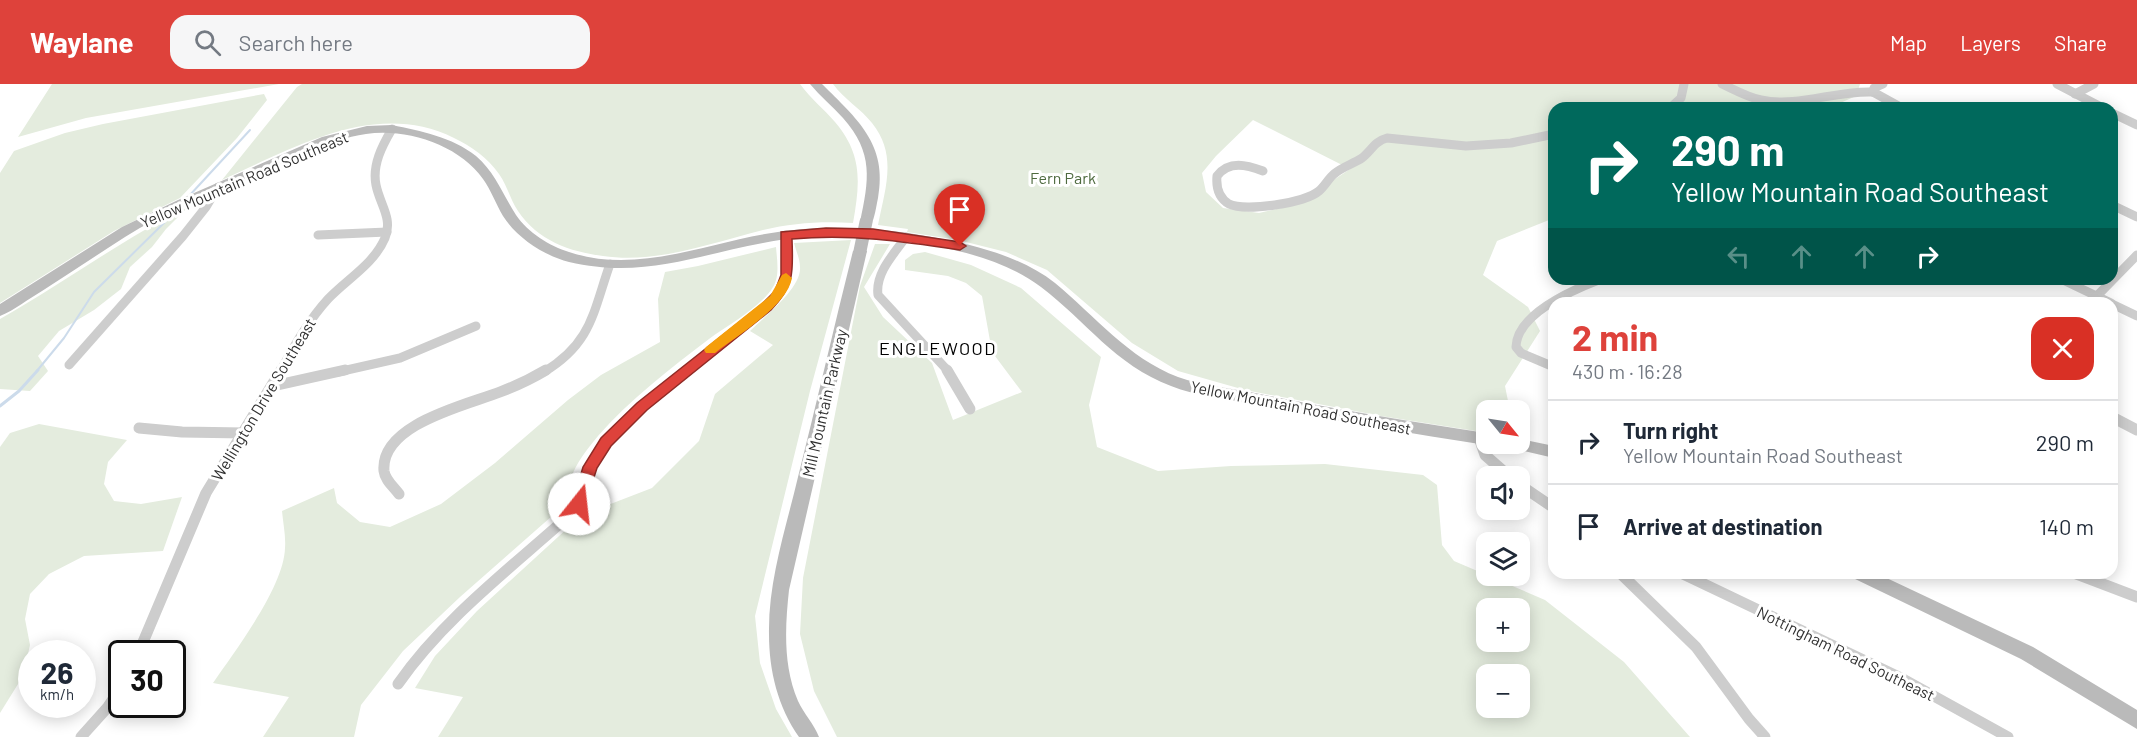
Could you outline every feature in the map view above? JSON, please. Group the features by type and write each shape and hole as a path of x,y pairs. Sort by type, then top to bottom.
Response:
{"street":[{"name":"Mill Mountain Parkway","path":"810,737 795,714 786,694 777,651 781,594 860,251 874,177 872,151 859,128 816,84"},
{"path":"1677,102 1681,98 1683,84"},
{"path":"1722,84 1748,97 1774,102 1851,91 1873,92 1890,102"},
{"path":"1873,92 1874,88 1883,84"},
{"path":"2057,84 2091,102"},
{"path":"2075,94 2094,84"},
{"path":"2118,115 2137,125"},
{"path":"318,235 387,232 389,218 387,208 378,194 375,177 379,153 392,129"},
{"name":"Yellow Mountain Road Southeast","path":"0,310 127,230 218,187 333,138 367,130 392,129 432,137 471,158 489,178 516,224 541,245 568,257 610,264 664,261 786,235 826,232 906,237 981,252 1017,266 1049,286 1121,352 1175,382 1347,418 1476,437"},
{"path":"1263,171 1236,165 1223,168 1216,182 1219,193 1227,203 1247,208 1308,197 1322,188 1335,173 1362,158 1376,142 1390,137 1434,145 1463,146 1521,142 1548,135"},
{"path":"69,365 183,236 206,207 218,187"},
{"path":"2118,208 2137,217"},
{"name":"Wellington Drive Southeast","path":"144,640 206,493 273,386 308,324 332,294 372,258 387,232"},
{"path":"398,684 419,654 447,625 572,513 579,504 590,467 597,454 623,424 775,299 785,284 787,275 786,235"},
{"path":"906,237 879,277 876,289 878,295 950,373 970,409"},
{"path":"2118,274 2137,255"},
{"path":"399,494 384,471 384,463 392,446 424,420 501,392 565,358 585,336 610,264"},
{"path":"1560,297 1587,285"},
{"path":"2071,285 2091,297"},
{"path":"2096,297 2108,285"},
{"path":"1548,304 1525,326 1516,344 1517,350 1521,353 1548,364"},
{"path":"2118,306 2137,316"},
{"path":"273,386 400,358 476,326"},
{"path":"2118,420 2137,430"},
{"path":"139,428 182,432 244,433"},
{"path":"1530,447 1548,451"},
{"path":"1485,454 1498,466"},
{"path":"1530,494 1548,505"},
{"path":"1626,579 1688,637 1765,737"},
{"name":"Nottingham Road Southeast","path":"1694,579 1824,639 1913,684 2008,737"},
{"path":"1872,579 2027,652 2137,720"},
{"path":"2090,579 2137,597"},
{"path":"81,737 108,707"}],"green space":[{"path":"52,84 279,84 86,118 18,137"},
{"path":"302,84 800,84 835,122 851,146 858,182 853,223 819,222 785,226 664,255 623,258 591,254 555,243 535,230 518,211 495,168 473,149 454,138 424,127 395,124 365,126 335,132 306,142 222,180 297,87"},
{"name":"Fern Park","path":"833,84 1860,84 1856,96 1842,102 1548,102 1548,220 1497,241 1483,275 1528,307 1540,331 1505,386 1508,400 1476,400 1476,431 1381,416 1245,390 1178,371 1132,343 1047,270 1006,252 958,240 907,232 908,229 878,225 886,185 887,160 885,147 872,123","holes":["1253,120 1350,169 1298,204 1259,213 1223,208 1206,192 1202,173"]},
{"path":"264,94 267,100 237,138 180,198 114,231 0,303 0,173 14,151 65,133 103,124"},
{"path":"188,207 152,247 130,267 121,289 94,310 59,331 38,356 48,371 30,391 0,389 0,319 116,247"},
{"path":"851,240 810,391 755,616 760,663 776,709 792,737 438,737 463,697 415,688 435,656 477,611 582,515 652,488 699,441 715,394 773,345 750,331 781,302 795,284 800,267 794,243"},
{"path":"875,244 890,244 864,287 883,317 932,363 953,420 1022,392 992,352 982,296 966,283 948,276 905,270 905,260 913,254 925,252 971,265 1021,288 1101,357 1089,405 1097,447 1158,471 1231,466 1325,464 1423,475 1437,485 1442,545 1454,561 1476,570 1476,586 1512,586 1545,600 1624,662 1690,737 837,737 814,691 800,634 803,578 860,286"},
{"path":"776,247 777,278 768,294 752,309 665,373 610,423 579,462 560,509 460,597 403,651 361,705 354,737 263,737 289,697 213,683 257,618 283,564 285,534 282,511 334,488 337,503 360,522 390,527 441,504 495,463 568,400 601,375 660,342 658,299 665,272"},
{"path":"39,424 127,440 108,462 104,484 114,501 141,504 182,497 163,551 84,556 49,574 30,594 25,619 29,640 18,640 18,684 0,713 0,447 10,433"}],"waterway":[{"path":"189,196 250,130"},
{"path":"36,372 64,338 94,292 176,211"},
{"path":"0,406 19,391 38,370"}],"slow traffic":[{"path":"711,350 775,299 785,284 786,278"}],"district":[{"name":"ENGLEWOOD","path":"938,348"}],"route":[{"path":"579,504 583,496 586,477 597,454 623,424 780,293 787,275 786,235 826,232 873,233 960,246"}]}
